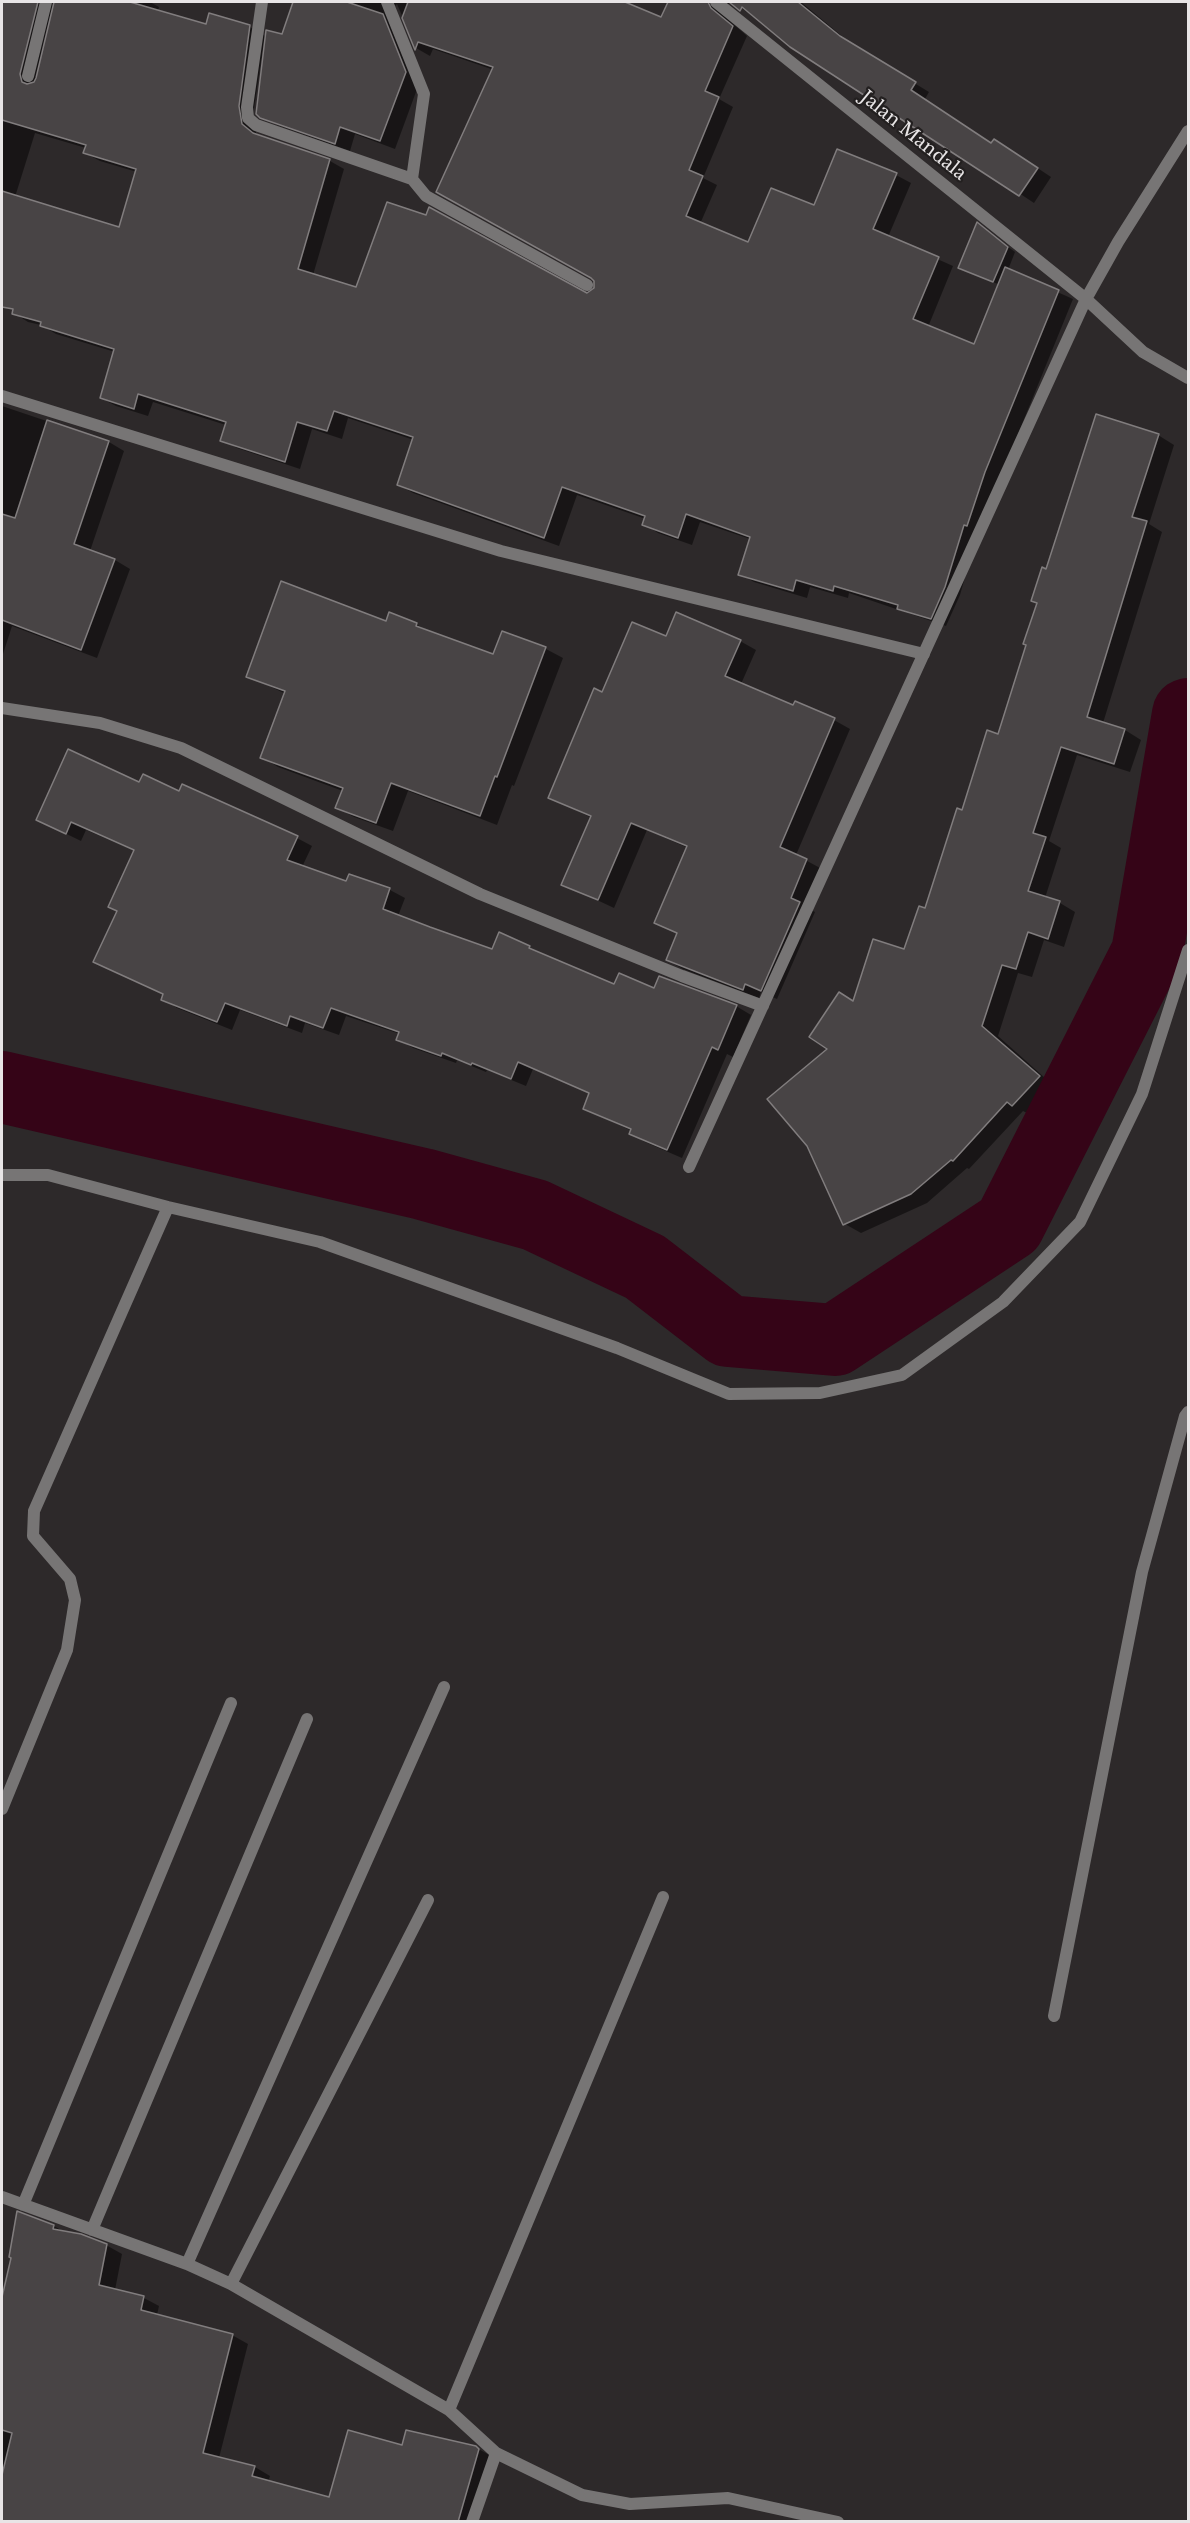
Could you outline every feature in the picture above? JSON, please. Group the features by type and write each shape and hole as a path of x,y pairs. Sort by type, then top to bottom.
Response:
{"street":[{"path":"28,76 46,2"},
{"path":"262,2 247,107 248,118 256,125 412,179 426,196 587,285"},
{"path":"387,2 424,94 412,179"},
{"name":"Jalan Mandala","path":"716,2 1086,299 1143,352 1188,378"},
{"path":"689,1167 1086,299 1118,242 1188,131"},
{"path":"2,396 501,551 924,654"},
{"path":"2,708 100,723 181,748 480,894 763,1006"},
{"path":"2,1175 48,1175 168,1207 320,1242 617,1348 729,1394 820,1393 902,1375 1003,1302 1080,1222 1142,1094 1188,950"},
{"path":"2,1809 68,1650 75,1600 70,1579 33,1536 34,1511 168,1207"},
{"path":"1054,2016 1142,1572 1188,1412"},
{"path":"187,2264 444,1687"},
{"path":"23,2205 231,1703"},
{"path":"92,2230 307,1719"},
{"path":"449,2410 663,1897"},
{"path":"231,2284 428,1900"},
{"path":"2,2197 187,2264 231,2284 449,2410 495,2453 582,2495 630,2504 728,2498 838,2522"},
{"path":"472,2522 495,2453"}],"building":[{"path":"2,2 38,2 20,74 22,82 27,84 34,82 36,78 54,2 130,2 206,24 209,13 250,25 239,106 242,124 253,133 330,159 298,269 356,287 387,202 426,215 429,207 587,293 594,288 594,281 591,278 436,192 493,67 418,42 415,50 402,18 408,2 625,2 661,17 668,2 708,2 711,8 733,26 705,91 719,97 689,170 703,176 686,216 748,242 771,188 814,205 837,149 897,173 873,229 939,257 913,319 974,344 1005,267 1059,290 985,472 967,526 964,525 945,587 931,619 897,609 898,605 834,586 833,591 796,580 793,591 738,575 750,537 686,514 678,538 642,525 645,516 562,487 544,538 397,485 413,437 334,411 327,431 297,422 285,462 220,441 226,422 138,394 134,409 100,398 114,349 40,326 41,322 12,314 13,309 2,307 2,191 119,227 136,169 83,153 86,145 2,120"},
{"path":"293,2 347,2 383,14 406,72 380,141 340,127 335,144 260,118 256,114 266,30 282,34"},
{"path":"729,2 798,2 840,36 916,82 911,90 991,143 994,139 1038,168 1019,196 790,47 742,7 740,11"},
{"path":"977,222 1008,247 993,282 958,268"},
{"path":"1096,414 1159,434 1132,517 1147,521 1087,717 1125,729 1114,764 1061,747 1033,833 1046,837 1028,891 1060,901 1048,939 1028,932 1016,969 1002,965 982,1026 1040,1076 1012,1106 1007,1102 953,1161 951,1160 911,1194 843,1225 807,1146 767,1099 827,1049 809,1037 839,992 853,1001 873,939 904,949 919,906 925,908 957,808 962,810 987,730 998,734 1037,603 1031,601 1042,567 1046,569"},
{"path":"47,420 109,441 74,544 115,559 81,650 2,620 2,514 15,518"},
{"path":"281,581 386,621 389,612 417,623 416,626 493,654 502,631 546,647 480,816 391,783 376,823 335,808 343,788 260,758 285,691 246,677"},
{"path":"676,612 741,640 725,676 793,705 795,701 835,718 780,847 807,859 791,898 800,902 761,991 745,984 743,990 666,960 677,933 654,923 687,846 631,823 598,900 561,885 591,816 548,798 594,688 602,692 632,622 666,636"},
{"path":"68,749 139,782 143,774 179,791 182,784 298,836 287,860 346,881 349,874 390,888 383,909 430,927 492,949 499,932 530,946 529,948 614,984 619,973 654,988 659,976 737,1005 718,1050 712,1047 667,1150 629,1134 631,1129 583,1109 589,1093 518,1062 511,1079 472,1063 471,1065 442,1053 441,1056 396,1040 399,1032 331,1008 323,1028 290,1016 287,1026 225,1003 217,1022 161,1000 163,994 93,962 117,911 108,907 134,850 71,822 66,834 36,820"},
{"path":"17,2211 54,2225 53,2229 81,2234 107,2244 99,2285 144,2296 141,2310 233,2334 203,2453 255,2466 252,2476 329,2497 348,2430 402,2445 406,2430 476,2446 479,2449 458,2522 2,2522 2,2475 12,2433 2,2430 2,2297 11,2258 9,2257"}],"waterway":[{"path":"2,1087 423,1184 535,1215 645,1267 728,1331 835,1340 1009,1225 1147,953 1188,714"}]}
